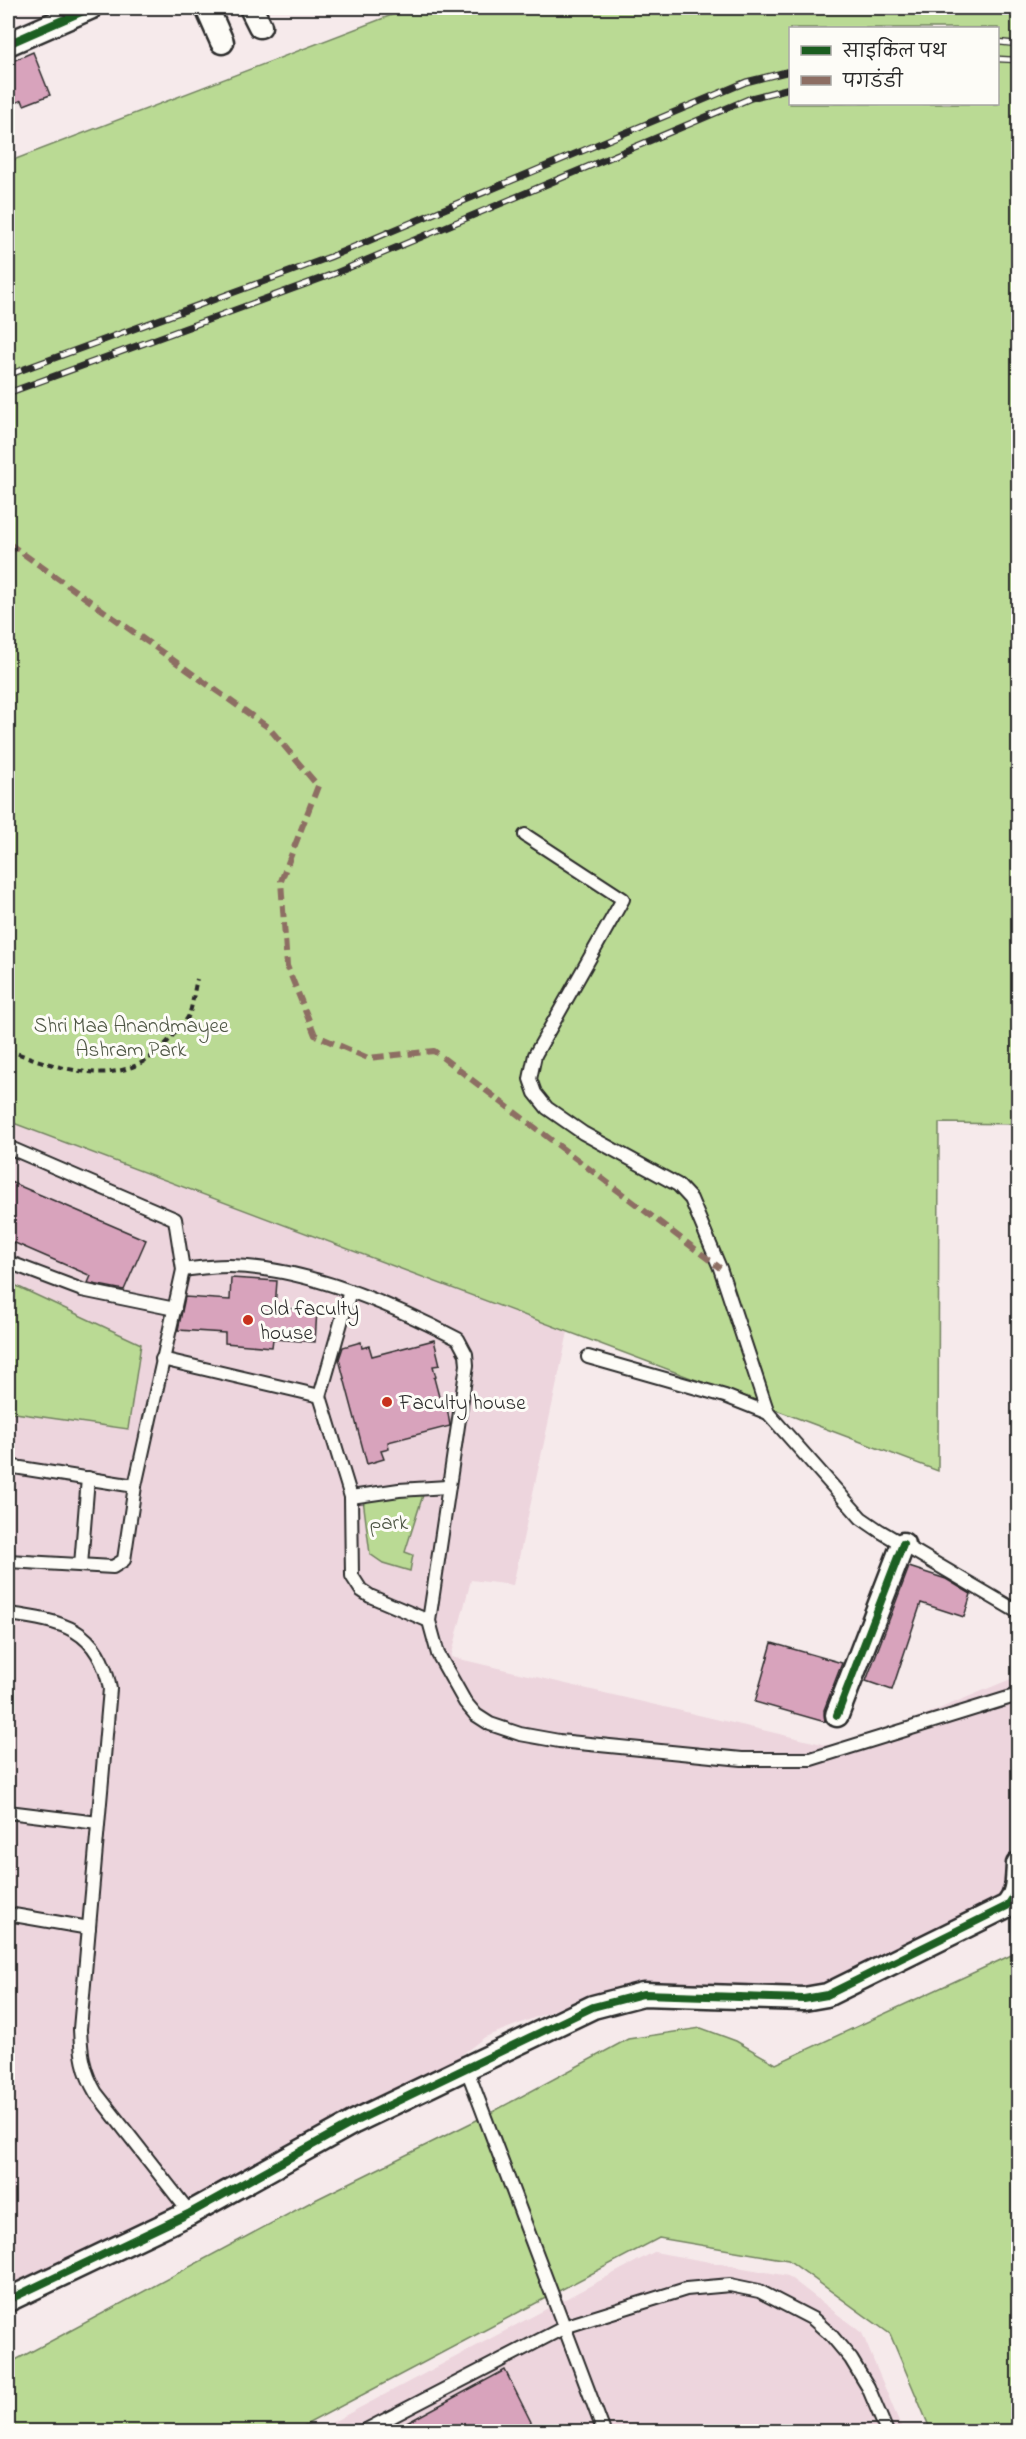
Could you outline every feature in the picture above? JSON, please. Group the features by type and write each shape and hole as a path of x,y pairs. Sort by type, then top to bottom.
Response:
{"street":[{"path":"8,44 87,8"},
{"path":"207,8 222,42"},
{"path":"837,1715 903,1544"},
{"path":"8,2300 190,2213 354,2122 592,2007 643,1994 804,1999 827,1995 1007,1906 1014,1899 1017,1888 1018,1864"}],"lane":[{"path":"525,835 623,899 535,1055 530,1079 535,1093 547,1108 573,1127 678,1185 691,1199 720,1268 768,1413 861,1518 1018,1612"},
{"path":"8,1147 176,1219 183,1270 135,1486 124,1560 113,1567 8,1561"},
{"path":"8,1262 82,1290 174,1309"},
{"path":"183,1270 228,1266 277,1272 350,1291 435,1327 458,1339 463,1346 467,1365 447,1487 429,1621 438,1654 465,1701 476,1715 490,1724 520,1734 559,1742 742,1759 811,1759 1018,1695"},
{"path":"350,1291 321,1396 351,1497 352,1576 355,1583 370,1596 429,1621"},
{"path":"588,1357 694,1386 768,1413"},
{"path":"162,1359 321,1396"},
{"path":"8,1466 135,1486"},
{"path":"81,1565 88,1478"},
{"path":"351,1497 399,1490 447,1487"},
{"path":"8,1614 62,1624 91,1643 106,1666 110,1689 80,2029 81,2055 85,2074 190,2213"},
{"path":"8,1812 98,1823"},
{"path":"8,1914 89,1928"},
{"path":"466,2067 567,2326 604,2432"},
{"path":"362,2432 567,2326 686,2289 730,2285 759,2292 813,2319 831,2335 868,2387 887,2432"}],"path":[{"path":"8,1050 57,1067 97,1073 135,1068 156,1055 189,1016 197,979"}],"shaded area":[{"path":"8,1120 568,1332 513,1585 471,1580 451,1657 843,1749 1018,1676 1018,1743 1011,1889 967,1928 816,1988 632,1988 578,2001 485,2037 443,2069 8,2297"},
{"path":"654,2252 788,2276 862,2333 903,2431 314,2432"}],"green space":[{"name":"Shri Maa Anandmayee Ashram Park","path":"410,8 1018,8 1018,1124 939,1123 938,1471 8,1121 8,162"},
{"path":"8,1282 141,1344 128,1429 8,1412"},
{"name":"park","path":"423,1495 405,1552 413,1555 410,1571 383,1563 370,1554 363,1499"},
{"path":"1018,1952 1018,2431 931,2431 890,2334 788,2260 659,2238 294,2431 8,2432 8,2364 313,2201 485,2116 628,2039 701,2028 736,2041 776,2064"}],"building":[{"path":"33,52 50,95 24,105 22,100 8,106 8,63"},
{"path":"8,1181 146,1240 124,1290 88,1283 91,1276 8,1240"},
{"name":"Old faculty house","path":"231,1278 277,1281 275,1308 317,1310 315,1342 273,1339 272,1347 225,1343 225,1333 178,1330 185,1297 230,1300"},
{"name":"Faculty house","path":"434,1340 440,1365 433,1366 436,1377 434,1378 442,1408 447,1407 450,1426 388,1442 389,1449 381,1451 384,1459 367,1464 339,1359 343,1347 361,1342 362,1348 369,1346 372,1356"},
{"path":"909,1567 946,1579 971,1594 964,1617 921,1603 892,1690 866,1681"},
{"path":"772,1643 842,1663 824,1710 825,1722 755,1702"},
{"path":"505,2370 536,2432 390,2432"}],"railway":[{"path":"999,42 1018,44"},
{"path":"999,59 1018,60"},
{"path":"8,375 330,257 746,82 789,71"},
{"path":"8,393 336,273 751,98 789,88"}],"marked path":[{"path":"8,543 269,728 318,786 281,881 287,966 315,1035 368,1058 434,1051 720,1268"}],"cycle path":[{"path":"8,44 90,8"},
{"path":"837,1715 903,1544"},
{"path":"8,2300 190,2213 354,2122 593,2007 643,1994 804,1999 827,1995 1007,1906 1015,1892 1018,1864"}],"place":[{"name":"Old faculty house","path":"248,1320"},
{"name":"Faculty house","path":"387,1402"}]}
